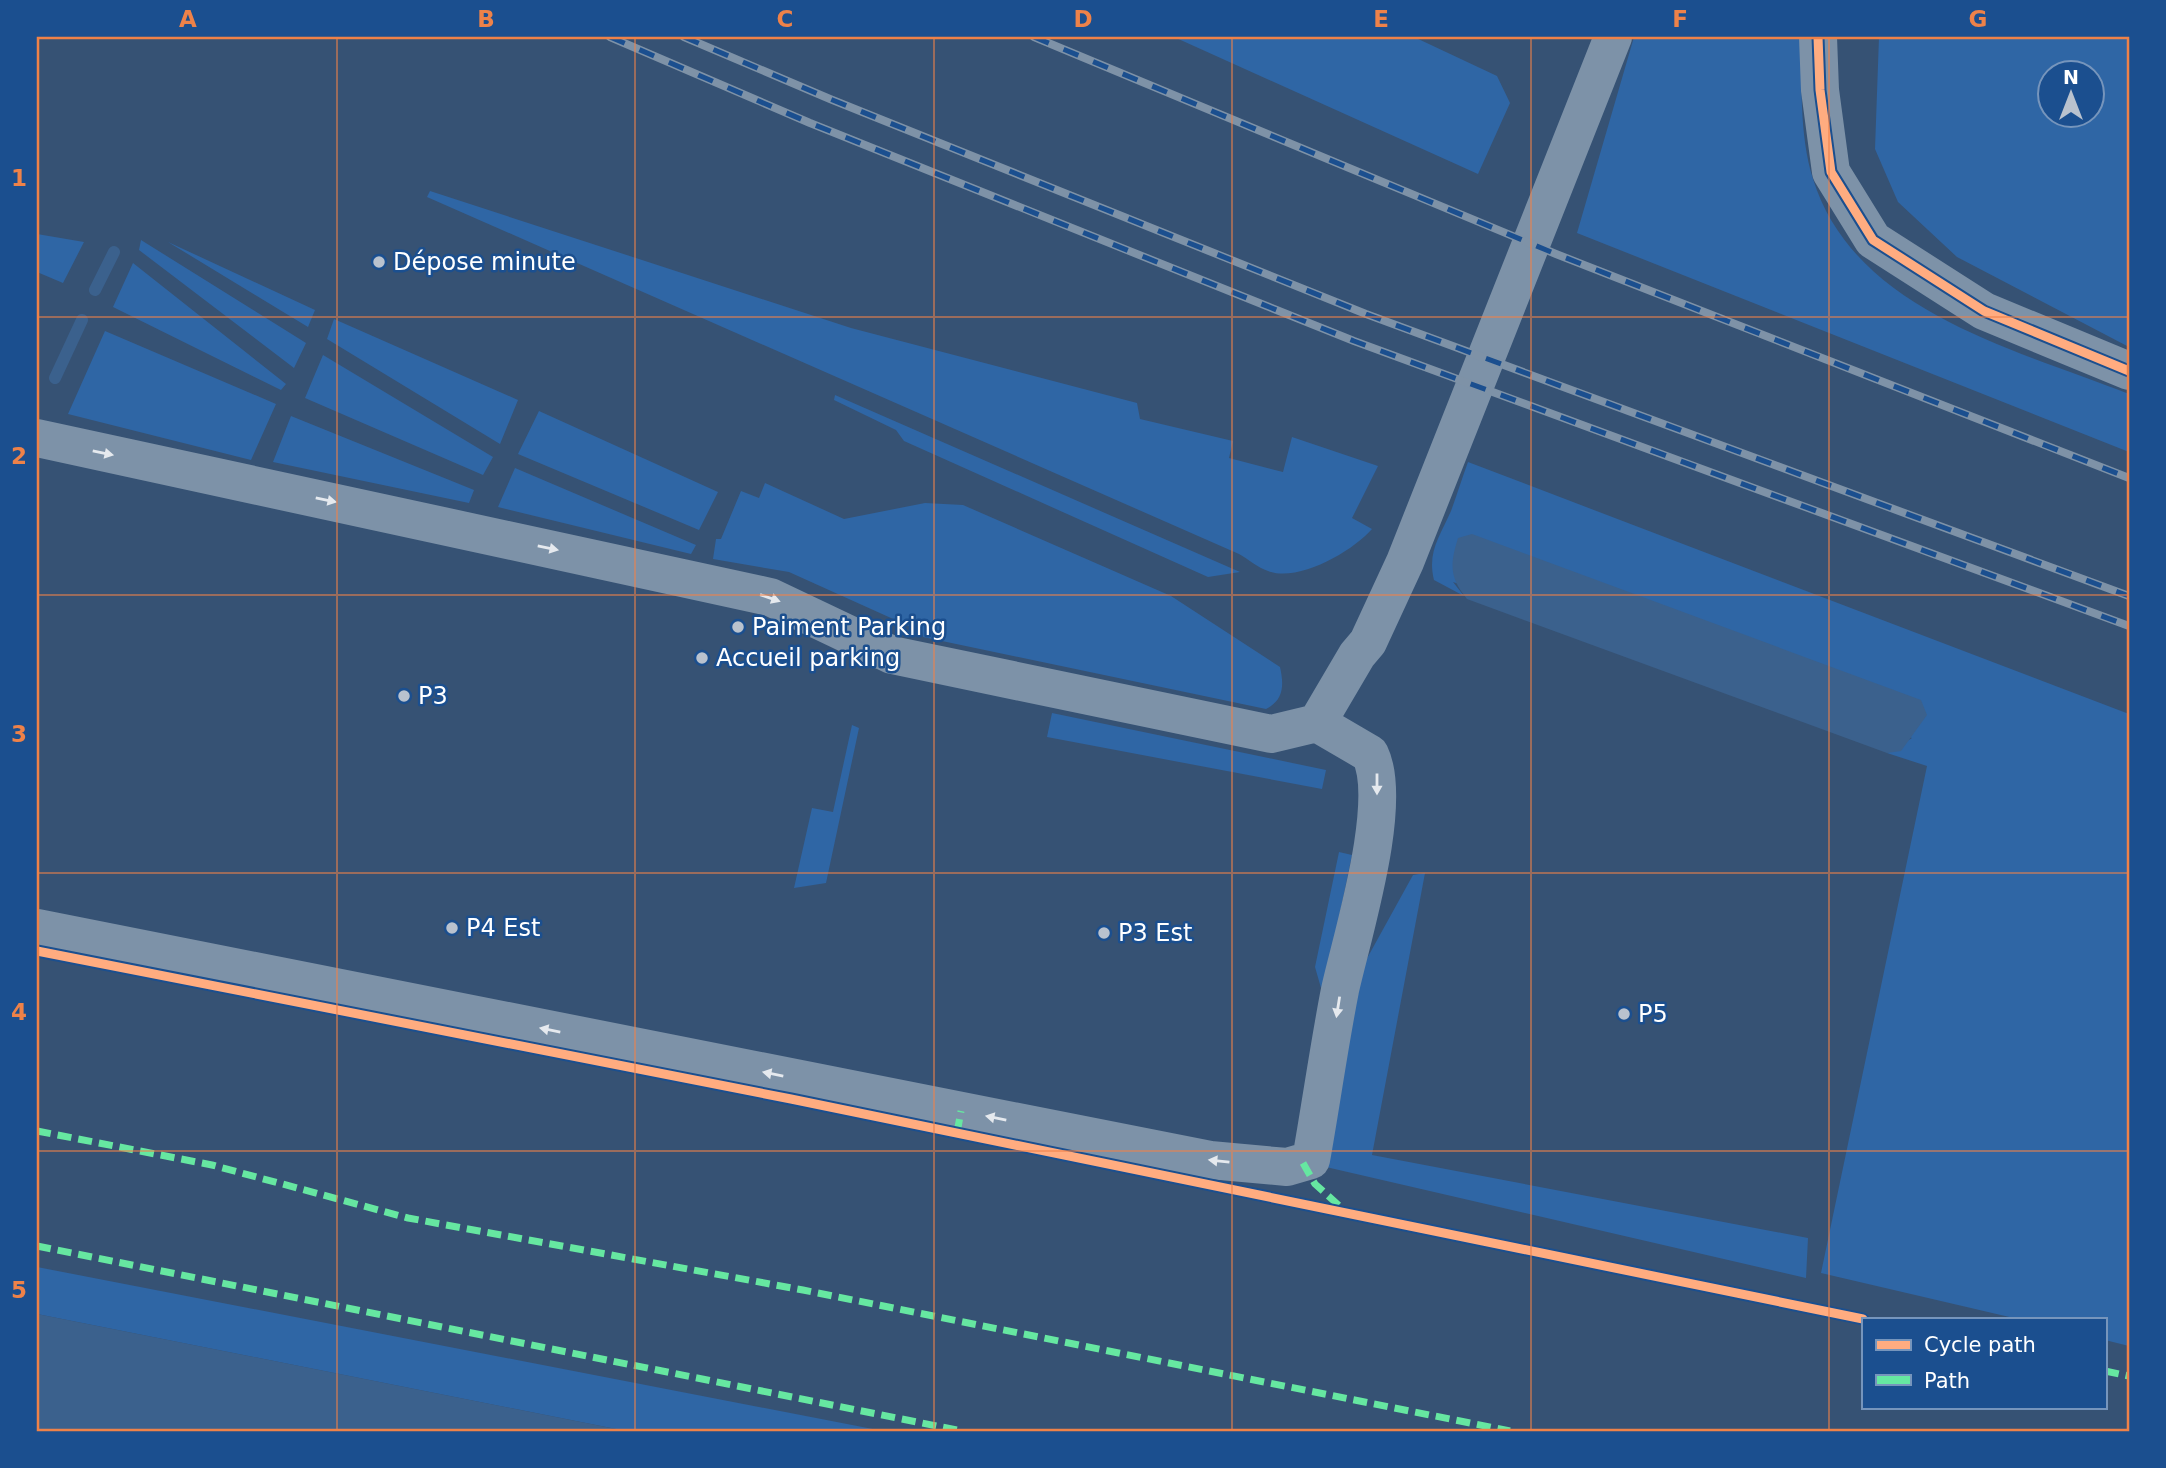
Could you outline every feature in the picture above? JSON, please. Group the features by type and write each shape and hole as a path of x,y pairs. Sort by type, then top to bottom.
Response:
{"street":[{"path":"1317,723 1357,655 1368,642 1405,562 1613,37"},
{"path":"1818,37 1820,90 1831,172 1873,240 1984,311 2129,371"},
{"path":"37,438 770,597 892,655 1271,734 1317,723 1370,754 1378,779 1376,813 1311,1160 1287,1167 1210,1160 37,928"}],"shaded area":[{"path":"1174,37 1414,37 1497,76 1510,103 1478,174"},
{"path":"1634,37 1801,37 1802,109 1805,144 1813,179 1834,224 1864,262 1901,293 1944,319 1990,341 2129,394 2129,452 1577,233"},
{"path":"1879,37 2129,37 2129,347 1957,257 1898,202 1875,149"},
{"path":"430,191 851,328 1137,403 1140,419 1233,441 1229,458 1283,472 1292,437 1378,466 1352,518 1372,529 1352,547 1324,563 1294,573 1268,571 1239,554 427,197"},
{"path":"37,234 84,242 63,283 37,272"},
{"path":"141,240 306,343 294,368 139,250"},
{"path":"168,242 315,310 308,327"},
{"path":"133,263 286,384 281,390 113,307"},
{"path":"334,319 518,400 500,444 327,339"},
{"path":"105,331 276,404 251,460 68,414"},
{"path":"323,355 493,457 483,475 305,398"},
{"path":"835,395 1240,572 1208,577 904,441 896,430 834,400"},
{"path":"539,411 718,492 699,530 518,454"},
{"path":"291,416 474,490 469,503 273,462"},
{"path":"1468,462 2129,714 2129,1346 2106,1340 2106,1318 2014,1318 1821,1273 1927,766 1887,753 1912,738 1453,582 1464,596 1434,580 1432,570 1433,552"},
{"path":"515,468 696,545 691,554 498,507"},
{"path":"765,483 844,519 925,503 963,505 1171,596 1280,667 1282,686 1279,697 1266,709 923,637 922,632 789,572 713,559 716,539 721,539 741,491 759,498"},
{"path":"1472,534 1921,700 1927,715 1901,751 1887,753 1467,599 1454,577 1453,563 1458,538"},
{"path":"1052,713 1326,770 1322,789 1047,737"},
{"path":"852,725 859,728 826,883 794,888 812,808 833,812"},
{"path":"1339,852 1352,855 1323,995 1315,967"},
{"path":"1425,873 1372,1155 1808,1238 1806,1278 1326,1167 1349,991 1413,875"},
{"path":"37,1267 883,1431 626,1431 37,1314"},
{"path":"37,1314 626,1431 37,1431"}],"waterway":[{"path":"95,290 114,252"},
{"path":"55,378 82,320"}],"railway":[{"path":"610,37 810,123 1354,341 2129,626"},
{"path":"684,37 830,99 1366,314 2129,596"},
{"path":"1034,37 1556,254 2129,478"}],"marked path":[{"path":"957,1133 961,1111"},
{"path":"37,1131 212,1165 408,1218 803,1290 1510,1431"},
{"path":"1303,1163 1315,1184 1344,1210"},
{"path":"37,1246 962,1431"},
{"path":"2106,1371 2129,1376"}],"cycle path":[{"path":"1818,37 1820,90 1831,172 1873,240 1984,311 2129,371"},
{"path":"37,951 791,1099 1862,1319"}],"place":[{"name":"Dépose minute","path":"379,262"},
{"name":"Paiment Parking","path":"738,627"},
{"name":"Accueil parking","path":"702,658"},
{"name":"P3","path":"404,696"},
{"name":"P4 Est","path":"452,928"},
{"name":"P3 Est","path":"1104,933"},
{"name":"P5","path":"1624,1014"}]}
